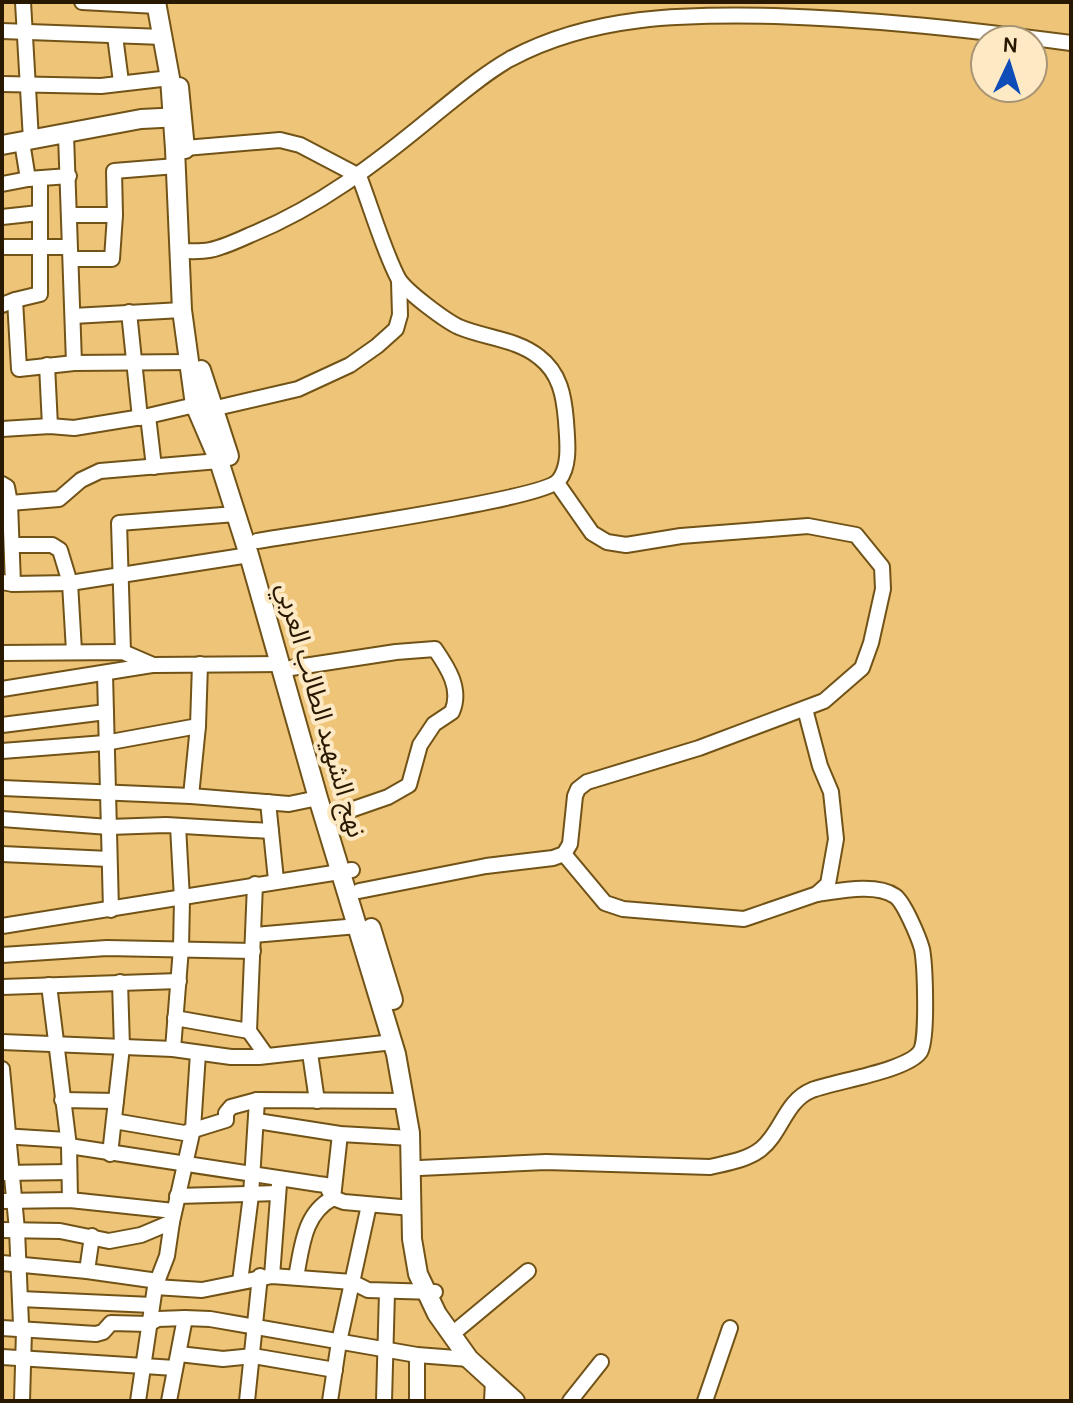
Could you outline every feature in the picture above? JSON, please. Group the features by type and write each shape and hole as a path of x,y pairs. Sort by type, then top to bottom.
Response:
{"main road":[{"name":"نهج الشهيد الطالب العربي","path":"160,3 170,78 185,148 182,310 190,362 236,514 253,548"},
{"name":"نهج الشهيد الطالب العربي","path":"160,3 176,109 176,166 204,407 253,548 318,798 347,870 359,891 382,962 411,1073 424,1250 431,1292 437,1314 469,1359 521,1401"},
{"path":"2,145 66,135 176,109"},
{"name":"نهج الشهيد الطالب العربي","path":"286,666 336,815 358,926 393,1042 406,1101 411,1138 413,1251 418,1274 457,1330 521,1401"}],"street":[{"path":"19,369 8,302 40,294 39,213 27,141 23,2"},
{"path":"82,2 160,3"},
{"path":"185,246 207,251 268,228 359,176 508,60 577,32 619,22 709,14 829,17 922,24 1071,43"},
{"path":"2,31 163,37"},
{"path":"115,36 121,82"},
{"path":"2,84 81,87 170,78"},
{"path":"66,135 74,363"},
{"path":"2,429 74,428 298,389 350,365 396,329 400,315 399,281 359,176 300,145 280,140 185,148"},
{"path":"2,247 38,245 112,259 114,171 176,166"},
{"path":"2,184 69,176"},
{"path":"2,217 39,213"},
{"path":"69,215 115,215"},
{"path":"2,484 7,487 10,503 8,583 70,583 536,493 557,483 564,472 568,447 564,395 556,376 540,358 525,348 456,326 399,281"},
{"path":"73,316 182,310"},
{"path":"129,312 133,361 154,467"},
{"path":"2,370 74,363 190,362"},
{"path":"47,365 50,426"},
{"path":"10,503 59,499 81,480 100,471 219,461"},
{"path":"359,891 564,854 570,844 575,796 587,782 699,748 805,709 824,701 862,668 883,589 882,567 856,535 808,526 681,536 626,545 607,542 592,533 557,483"},
{"path":"123,652 119,523 236,514"},
{"path":"9,539 52,545 60,550 70,583 74,651"},
{"path":"2,689 153,665 286,666 435,649 449,669 456,693 452,712 434,724 420,745 409,785 388,797 336,815"},
{"path":"2,653 123,652 153,665"},
{"path":"191,796 200,664"},
{"path":"105,674 111,910"},
{"path":"805,709 820,766 831,792 836,839 828,884 817,894"},
{"path":"2,725 106,712"},
{"path":"2,751 105,743 198,726"},
{"path":"2,788 191,796 289,804 318,798"},
{"path":"268,802 276,880"},
{"path":"2,819 109,827 178,826 271,831"},
{"path":"173,1049 181,948 178,826"},
{"path":"2,854 109,859"},
{"path":"420,1168 546,1162 710,1167 733,1162 761,1149 787,1111 810,1091 889,1068 914,1058 923,1048 922,949 902,901 889,893 877,890 817,894 744,919 623,909 605,903 564,854"},
{"path":"2,926 347,870"},
{"path":"255,884 249,1031 266,1055"},
{"path":"253,935 358,926"},
{"path":"2,955 107,948 253,951"},
{"path":"2,987 179,981"},
{"path":"110,1154 122,1047 120,982"},
{"path":"49,985 68,1143 70,1200"},
{"path":"175,1018 249,1031"},
{"path":"2,1042 173,1049 231,1057 259,1057 393,1042"},
{"path":"138,1401 156,1284 167,1256 193,1129 198,1053"},
{"path":"310,1053 317,1101"},
{"path":"2,1069 10,1230 19,1264 21,1324 24,1331 22,1401"},
{"path":"62,1100 116,1101"},
{"path":"114,1121 184,1133 226,1120 226,1113 231,1107 257,1100 406,1101"},
{"path":"240,1282 251,1195 257,1100"},
{"path":"257,1121 340,1134 411,1138"},
{"path":"333,1198 340,1134"},
{"path":"5,1136 68,1143 110,1154 252,1173 279,1186"},
{"path":"7,1173 69,1172"},
{"path":"177,1196 251,1195 279,1186 326,1185 333,1198 344,1202 412,1208"},
{"path":"247,1401 279,1186"},
{"path":"296,1277 307,1227 320,1205 333,1198"},
{"path":"8,1201 70,1200 173,1217"},
{"path":"330,1401 339,1342 369,1205"},
{"path":"10,1230 92,1236 109,1241 131,1237 173,1217"},
{"path":"87,1271 92,1236"},
{"path":"2,1263 87,1271 202,1290 266,1276 352,1282 368,1290 387,1292 431,1292"},
{"path":"457,1330 528,1271"},
{"path":"384,1401 387,1292"},
{"path":"20,1299 152,1305"},
{"path":"169,1401 185,1318"},
{"path":"2,1328 96,1334 103,1332 111,1323 149,1324 158,1319 185,1318 256,1325 417,1355 469,1359"},
{"path":"705,1401 730,1328"},
{"path":"417,1355 417,1401"},
{"path":"2,1357 144,1365 253,1356 335,1370"},
{"path":"570,1401 601,1362"},
{"path":"492,1401 493,1381"}]}
